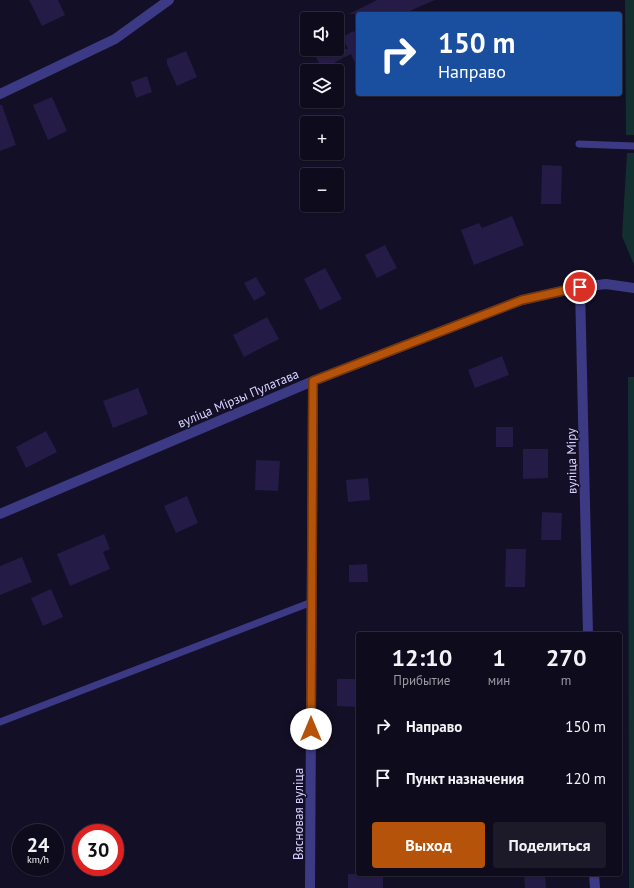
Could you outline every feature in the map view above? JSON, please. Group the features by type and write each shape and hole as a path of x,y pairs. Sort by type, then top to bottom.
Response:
{"street":[{"path":"0,94 115,39 169,0"},
{"name":"вуліца Мірзы Пулатава","path":"0,514 313,381 522,300 580,287 606,284 634,288"},
{"name":"вуліца Міру","path":"580,287 588,632"},
{"name":"Вясновая вуліца","path":"310,888 313,381"},
{"path":"594,876 595,888"}],"lane":[{"path":"579,144 634,146"},
{"path":"0,722 312,602"}],"green space":[{"path":"625,0 634,0 634,135 626,135"},
{"path":"627,153 634,153 634,265 622,236"},
{"path":"628,377 634,377 634,888 629,888"}],"building":[{"path":"29,0 58,0 65,15 42,26"},
{"path":"377,0 435,0 408,12 356,12 356,14 349,14"},
{"path":"354,31 356,34 356,65 351,54 335,62 336,64 320,64 316,56 344,56 344,49 348,49 344,41 344,36"},
{"path":"186,51 197,77 177,86 167,64 167,59"},
{"path":"147,76 152,92 136,98 131,82"},
{"path":"52,97 67,131 48,140 33,105"},
{"path":"0,105 2,105 16,145 0,151"},
{"path":"542,165 562,166 561,204 541,204"},
{"path":"512,216 524,245 474,265 461,230 479,223 482,228"},
{"path":"385,245 397,268 377,278 365,255"},
{"path":"325,268 342,299 320,310 304,279"},
{"path":"256,277 266,294 254,301 244,283"},
{"path":"267,317 279,339 244,357 233,335"},
{"path":"502,356 509,375 475,388 468,370"},
{"path":"138,388 148,414 113,428 103,401"},
{"path":"496,427 513,427 513,447 496,447"},
{"path":"46,431 57,452 26,468 16,447"},
{"path":"523,449 548,449 548,478 523,479"},
{"path":"256,460 280,461 278,491 255,490"},
{"path":"368,478 370,500 348,502 346,480"},
{"path":"187,496 198,523 176,533 164,506"},
{"path":"542,512 562,513 561,540 541,540"},
{"path":"104,534 110,549 103,552 110,569 70,586 57,554"},
{"path":"506,549 526,549 525,587 505,587"},
{"path":"22,557 32,582 0,595 0,566"},
{"path":"367,564 368,582 349,582 349,565"},
{"path":"51,589 63,617 43,626 31,598"},
{"path":"337,679 355,679 355,707 337,706"},
{"path":"348,874 356,874 356,876 383,876 383,888 348,888"},
{"path":"524,876 545,876 546,888 525,888"}],"route":[{"path":"311,729 313,381 522,300 580,287"}]}
